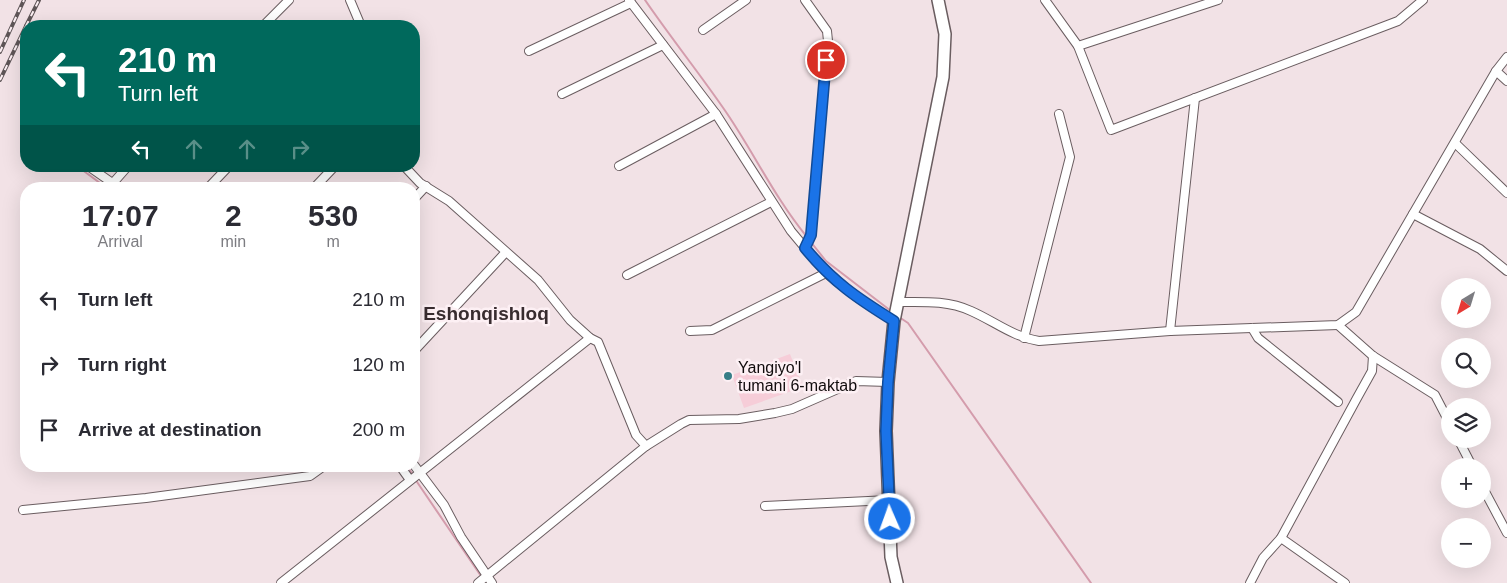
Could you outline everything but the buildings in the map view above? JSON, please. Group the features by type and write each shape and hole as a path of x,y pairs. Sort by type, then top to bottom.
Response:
{"main road":[{"path":"897,583 890,557 886,431 888,382 894,321 943,77 945,34 938,0"}],"street":[{"path":"269,20 288,0"},
{"path":"350,0 358,20"},
{"path":"703,30 746,0"},
{"path":"805,0 827,31 828,41 811,235 805,248"},
{"path":"1045,0 1078,46 1111,130 1398,21 1423,0"},
{"path":"1078,46 1218,0"},
{"path":"529,51 630,2 716,114 771,202 805,248 826,273 858,298 894,321"},
{"path":"562,94 663,45"},
{"path":"897,306 950,304 970,311 1024,338 1039,341 1170,331 1338,326 1356,312 1496,71 1507,57"},
{"path":"1496,71 1507,81"},
{"path":"1170,331 1195,98"},
{"path":"619,166 716,114"},
{"path":"1024,338 1070,157 1059,114"},
{"path":"1455,143 1507,194"},
{"path":"97,172 112,182"},
{"path":"114,182 123,172"},
{"path":"214,182 223,172"},
{"path":"320,182 329,172"},
{"path":"411,172 426,186 449,201 505,253 538,280 560,310 590,338 598,342 603,350 636,435 646,446"},
{"path":"420,192 426,186"},
{"path":"627,275 771,202"},
{"path":"1413,214 1480,249 1507,271"},
{"path":"420,345 505,253"},
{"path":"690,331 712,330 826,273"},
{"path":"1338,326 1373,356 1435,395 1441,407"},
{"path":"1252,328 1258,338 1338,402"},
{"path":"281,583 590,338"},
{"path":"1250,583 1263,558 1281,538 1372,371 1373,356"},
{"path":"478,583 486,574 646,446 689,420 739,419 775,413 792,409 856,381 888,382"},
{"path":"23,510 146,498 310,476 316,472"},
{"path":"404,472 410,480"},
{"path":"421,473 444,505 460,537 492,583"},
{"path":"765,506 889,500"},
{"path":"1491,503 1507,533"},
{"path":"1281,538 1345,583"}],"shaded area":[{"path":"790,354 803,387 744,408 732,375"}],"waterway":[{"path":"645,0 726,112 785,207 807,237"},
{"path":"85,172 99,182"},
{"path":"810,241 826,261 891,311"},
{"path":"899,317 908,323 1091,583"},
{"path":"415,479 481,576"}],"railway":[{"path":"0,52 24,0"},
{"path":"29,20 39,0"},
{"path":"0,80 20,38"}],"place":[{"name":"Yangiyo'l tumani 6-maktab","path":"728,376"}],"district":[{"name":"Eshonqishloq","path":"486,313"}],"route":[{"path":"826,60 811,235 805,248 826,273 858,298 894,321 888,382 886,431 890,519"}]}
